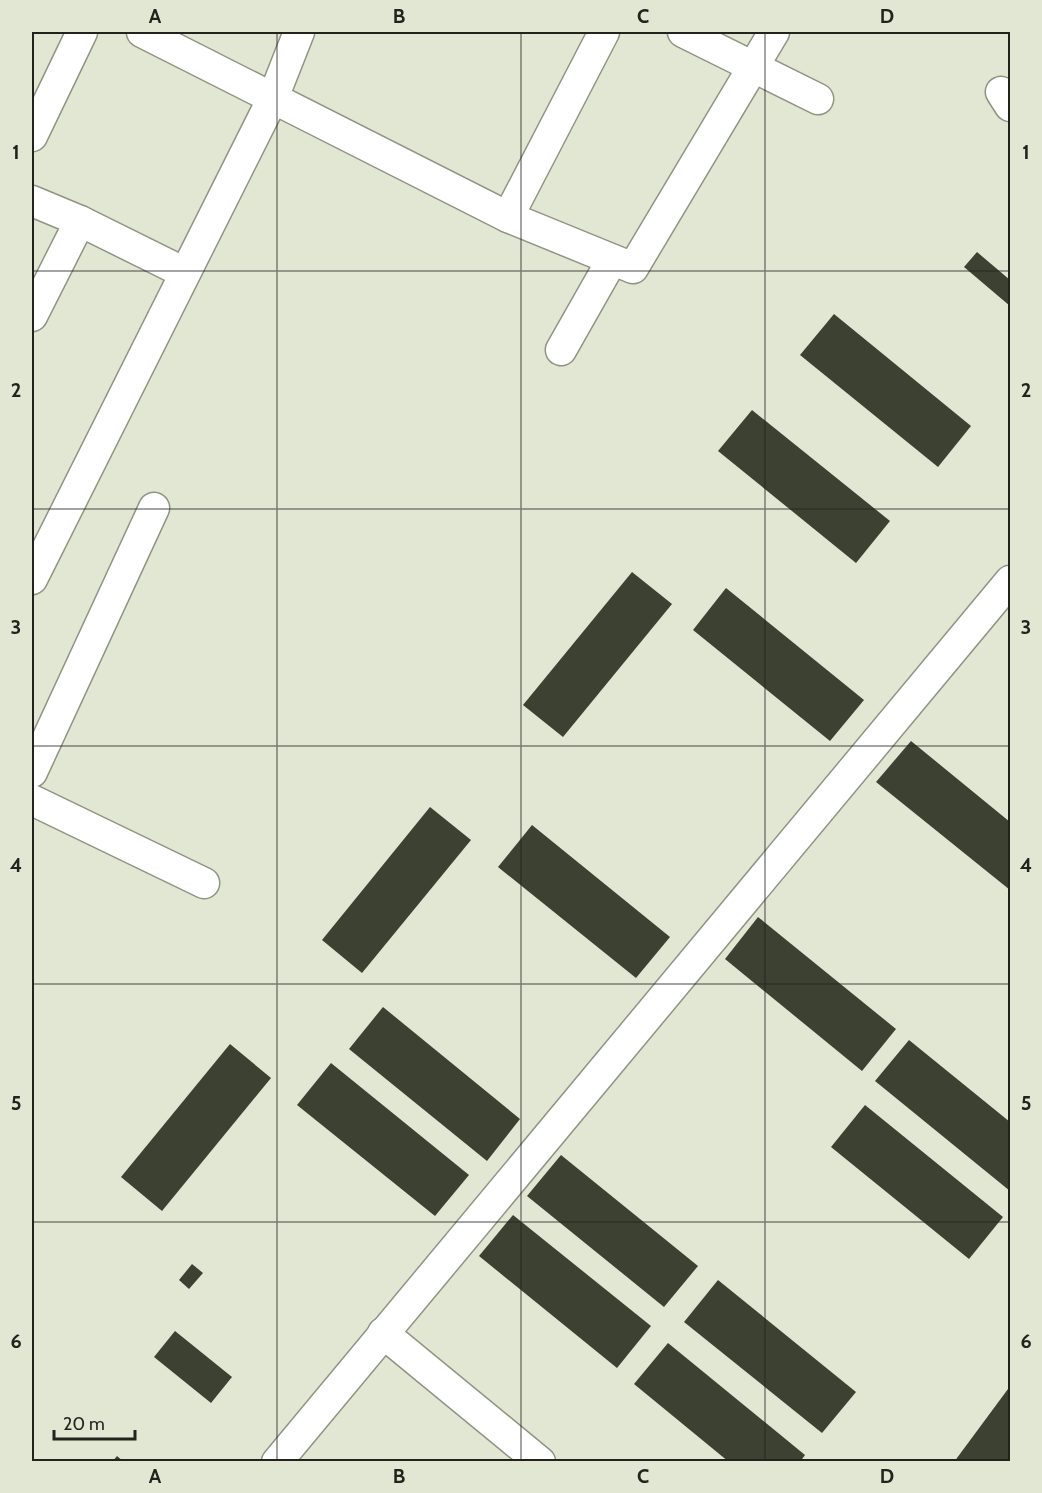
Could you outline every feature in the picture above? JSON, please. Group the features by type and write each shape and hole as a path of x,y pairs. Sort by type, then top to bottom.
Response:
{"street":[{"path":"32,136 82,32"},
{"path":"142,32 508,217 633,268 774,32"},
{"path":"32,579 39,544 185,273 273,98 299,32"},
{"path":"508,217 604,32"},
{"path":"683,32 818,99"},
{"path":"32,201 80,221 185,273"},
{"path":"32,316 80,221"},
{"path":"561,350 612,260"},
{"path":"32,772 154,508"},
{"path":"277,1461 1011,581"},
{"path":"32,800 204,884"},
{"path":"383,1333 540,1461"}],"building":[{"path":"977,252 1010,280 1010,306 964,267"},
{"path":"834,314 971,426 938,467 800,355"},
{"path":"752,410 890,521 856,563 718,451"},
{"path":"632,572 672,604 563,737 523,705"},
{"path":"726,588 864,700 830,741 693,630"},
{"path":"911,741 1010,822 1010,890 876,782"},
{"path":"430,807 471,840 362,973 322,940"},
{"path":"532,825 670,937 636,978 498,867"},
{"path":"758,917 896,1029 862,1071 725,959"},
{"path":"383,1007 520,1119 487,1161 349,1049"},
{"path":"909,1040 1010,1122 1010,1191 875,1081"},
{"path":"230,1044 271,1078 162,1211 121,1177"},
{"path":"331,1063 469,1175 435,1216 297,1105"},
{"path":"865,1105 1003,1217 969,1259 831,1147"},
{"path":"561,1155 698,1266 664,1307 527,1196"},
{"path":"513,1215 651,1326 617,1368 479,1256"},
{"path":"192,1264 203,1273 189,1289 179,1280"},
{"path":"718,1280 856,1392 822,1433 684,1322"},
{"path":"175,1331 232,1377 211,1403 154,1357"},
{"path":"668,1343 805,1455 800,1462 729,1462 634,1384"},
{"path":"1008,1389 1010,1390 1010,1462 954,1462"},
{"path":"117,1456 124,1462 112,1462"}]}
